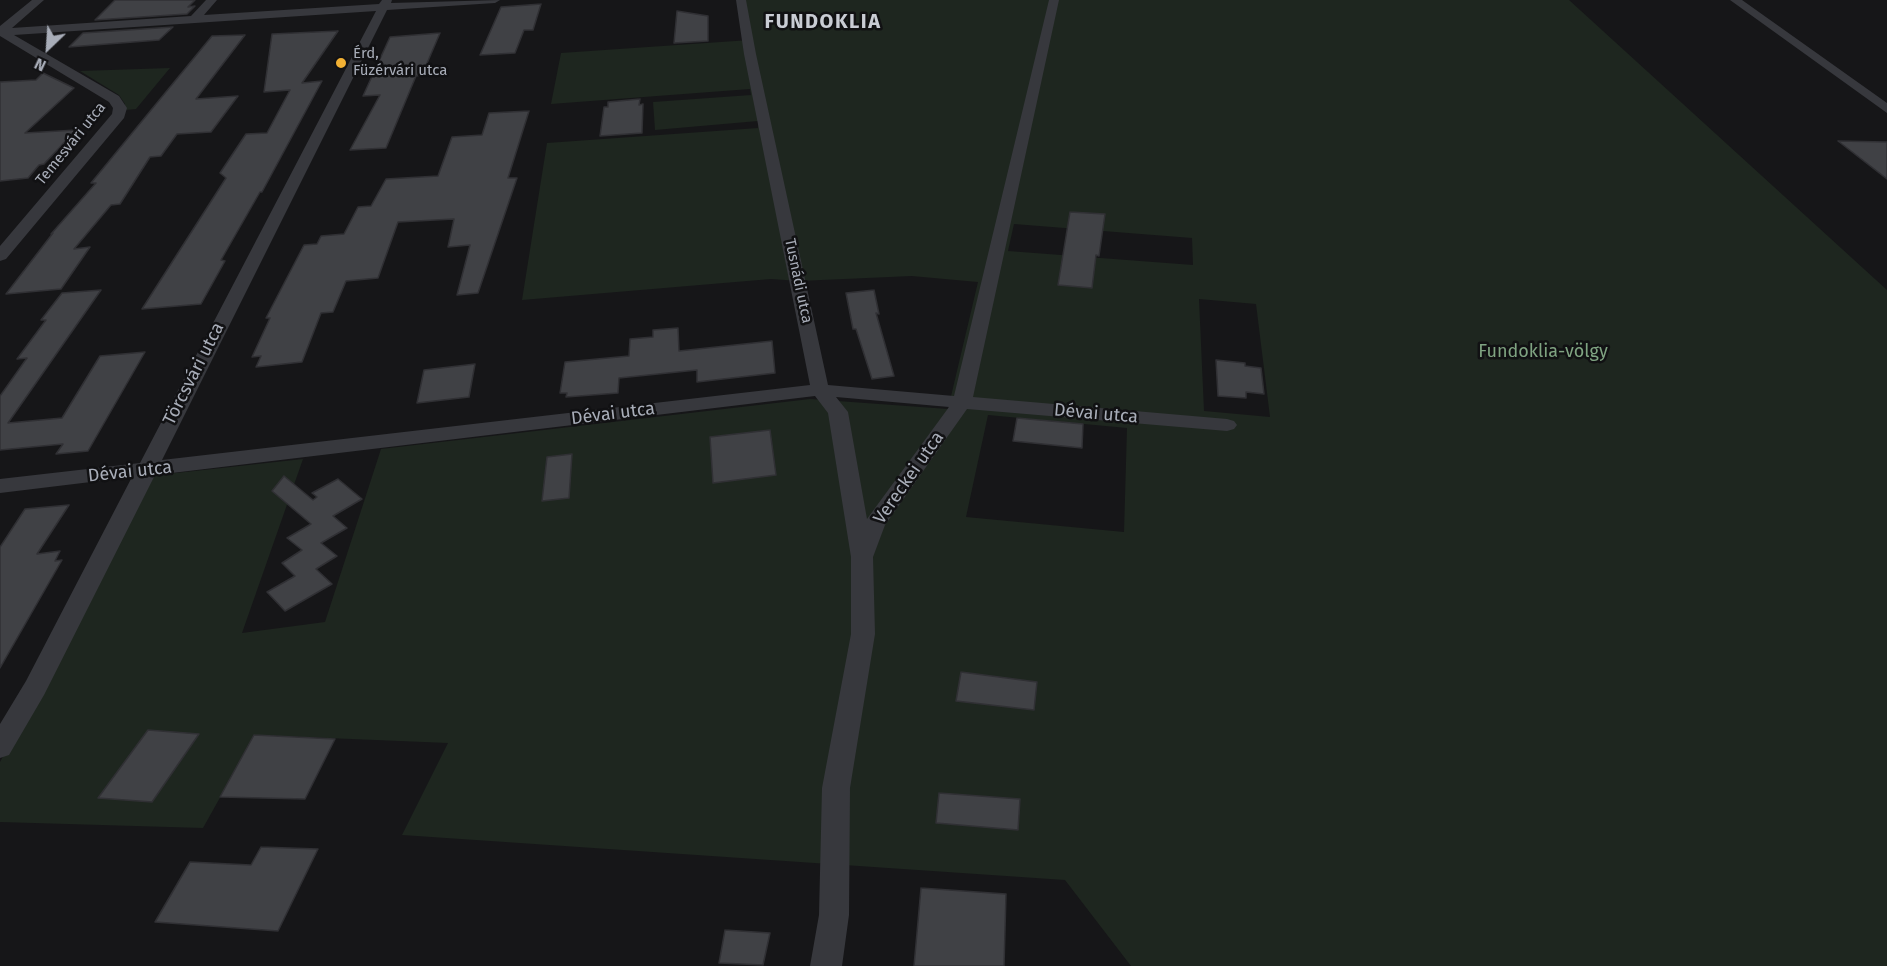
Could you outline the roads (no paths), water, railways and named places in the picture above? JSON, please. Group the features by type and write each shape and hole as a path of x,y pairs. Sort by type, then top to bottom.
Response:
{"street":[{"path":"0,32 39,0"},
{"path":"194,20 212,0"},
{"path":"0,32 194,20 385,4 495,0"},
{"name":"Tusnádi utca","path":"741,0 750,54 820,390 838,412 862,557"},
{"name":"Vereckei utca","path":"826,966 834,915 836,788 863,634 862,557 875,523 962,402 1054,0"},
{"path":"1735,0 1887,109"},
{"name":"Törcsvári utca","path":"0,747 35,687 144,470 385,4"},
{"name":"Temesvári utca","path":"0,32 114,99 120,108 119,115 0,255"},
{"name":"Dévai utca","path":"0,486 820,390 1227,425"}],"place":[{"name":"Érd, Füzérvári utca","path":"341,63"}],"district":[{"name":"FUNDOKLIA","path":"823,22"}],"park label":[{"name":"Fundoklia-völgy","path":"1543,352"}]}
